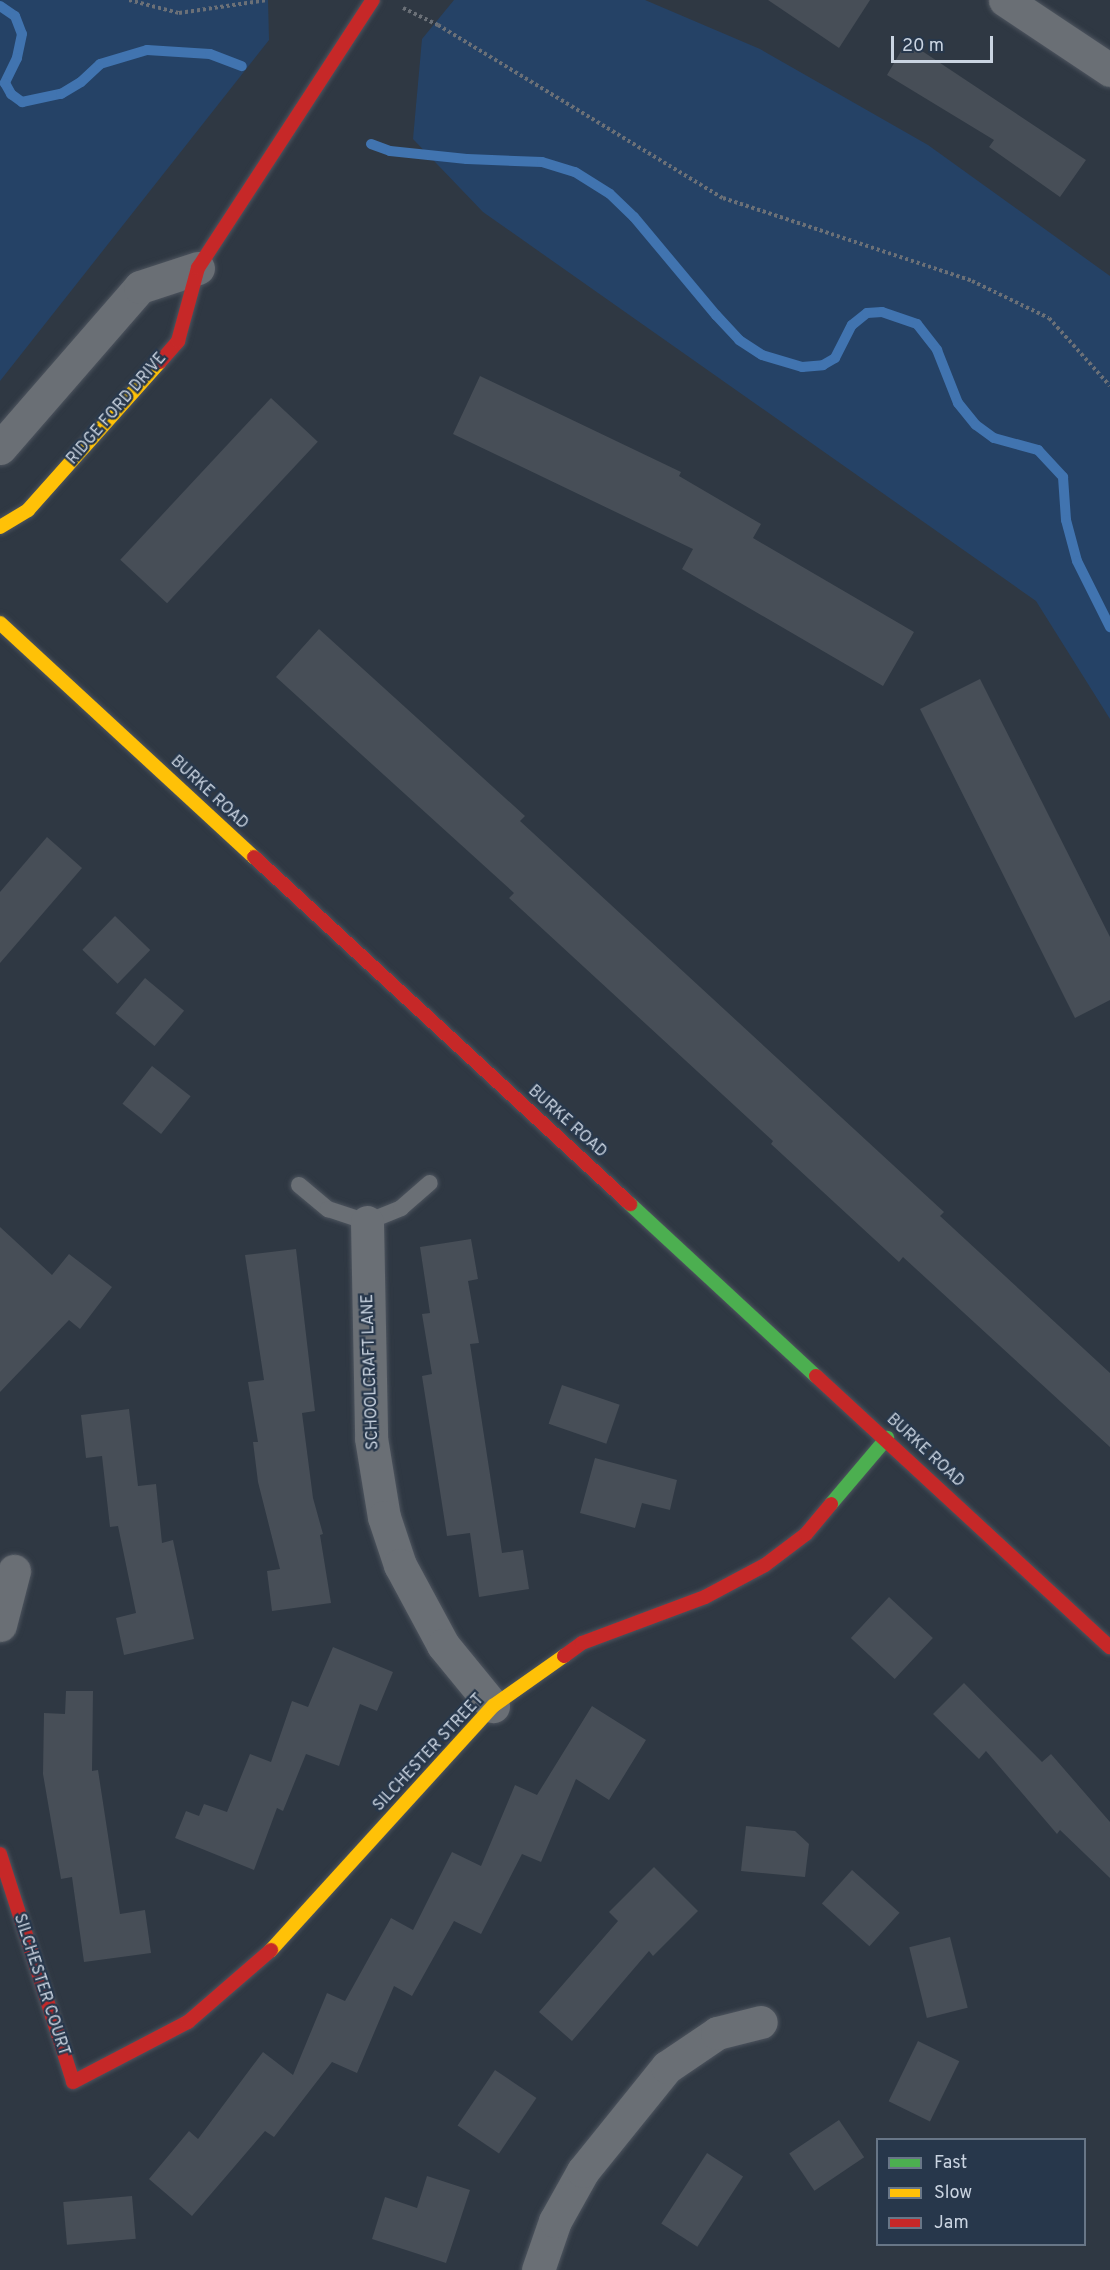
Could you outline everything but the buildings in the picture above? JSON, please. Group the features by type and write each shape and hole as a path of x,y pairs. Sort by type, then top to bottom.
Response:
{"street":[{"name":"RIDGE FORD DRIVE","path":"0,528 28,510 178,341 198,268 373,0"},
{"path":"1005,0 1110,70"},
{"path":"0,448 140,287 198,268"},
{"name":"BURKE ROAD","path":"0,622 887,1438 1110,1647"},
{"name":"SCHOOLCRAFT LANE","path":"367,1222 371,1437 384,1517 400,1565 444,1645 493,1706"},
{"name":"SILCHESTER STREET","path":"73,2082 188,2022 269,1952 493,1706 582,1643 705,1597 765,1565 806,1534 887,1438"},
{"path":"0,1625 14,1571"},
{"name":"SILCHESTER COURT","path":"0,1854 73,2082"},
{"path":"538,2270 555,2221 583,2170 667,2067 717,2033 761,2022"}],"lane":[{"path":"299,1185 328,1209 367,1222 401,1209 430,1183"}],"path":[{"path":"129,0 179,13 267,0"},
{"path":"414,11 723,198 972,281 1049,318 1110,386"}],"shaded area":[{"path":"0,0 268,0 269,40 0,381"},
{"path":"454,0 645,0 760,49 928,145 1110,276 1110,719 1036,601 483,212 413,139 422,39"}],"waterway":[{"path":"0,6 15,16 22,34 17,58 5,83 11,94 22,102 61,94 81,82 100,64 147,50 210,54 242,66"},
{"path":"371,144 390,151 467,159 542,162 575,172 610,194 634,217 739,340 762,355 802,367 823,365 835,358 852,325 867,313 882,312 917,324 937,350 958,403 976,425 994,438 1038,450 1063,477 1066,520 1077,561 1110,627"}],"traffic: fast":[{"path":"630,1204 816,1376"},
{"path":"831,1504 887,1438"}],"traffic: slow":[{"path":"0,527 28,510 160,362"},
{"path":"0,623 254,857"},
{"path":"271,1950 493,1706 564,1656"}],"traffic: jam":[{"path":"160,362 178,341 198,268 373,0"},
{"path":"254,857 630,1204"},
{"path":"816,1376 1110,1647"},
{"path":"564,1656 582,1643 705,1597 765,1565 806,1534 831,1504"},
{"path":"0,1854 73,2082 188,2022 271,1950"}]}
